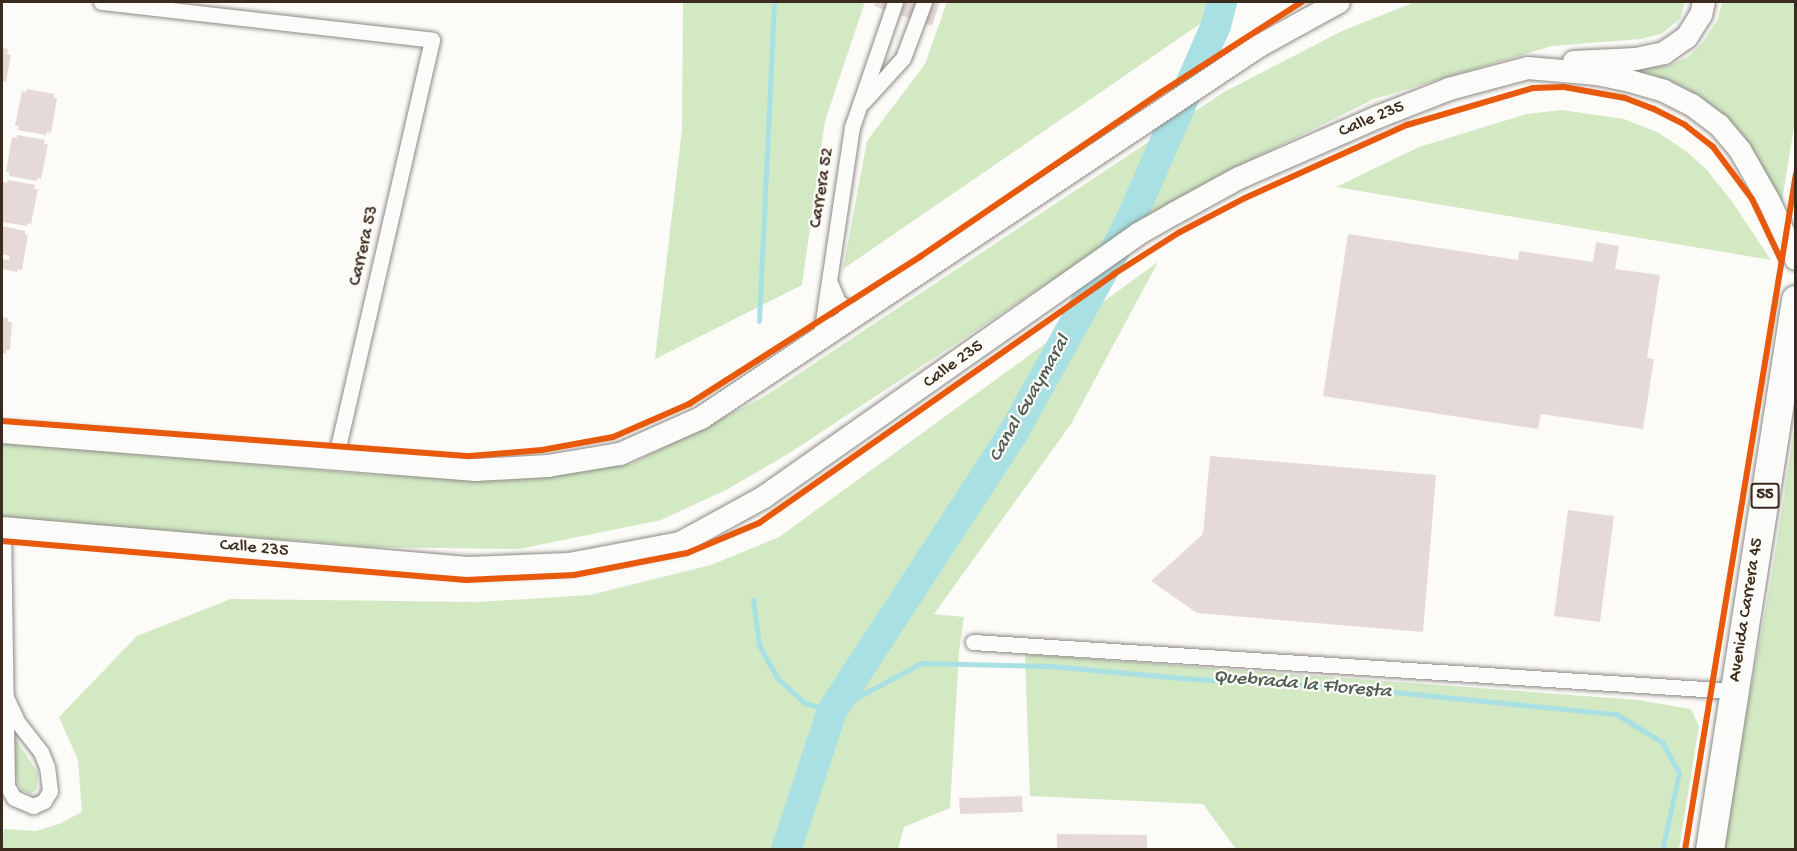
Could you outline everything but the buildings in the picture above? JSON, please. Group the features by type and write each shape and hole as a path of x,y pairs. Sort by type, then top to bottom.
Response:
{"highway":[{"name":"Avenida Carrera 45","path":"1710,849 1796,300"}],"main road":[{"path":"2,432 475,470 548,466 620,454 701,418 862,313 1259,46 1339,2"},
{"path":"1528,68 1585,60 1636,59 1664,53 1687,37 1701,15 1704,2"},
{"name":"Calle 235","path":"2,528 467,568 569,564 680,543 764,497 1138,234 1239,178 1299,151 1449,89 1528,68 1597,74 1630,81 1664,91 1701,112 1719,125 1740,150 1769,201 1796,259"}],"street":[{"name":"Carrera 53","path":"101,2 432,40 335,460"},
{"name":"Carrera 52","path":"820,341 852,127 895,2"},
{"name":"Carrera 52","path":"859,107 903,58 924,2"},
{"path":"879,50 886,41 896,40 903,46 903,58"},
{"name":"Carrera 52","path":"830,276 832,291 838,302 862,313"},
{"path":"2,528 7,786 14,798 33,806 44,801 50,791 47,767 41,752 18,723 6,697"},
{"path":"973,642 1734,691"}],"green space":[{"path":"683,2 865,2 825,121 802,285 655,359 682,130"},
{"path":"947,2 1232,2 843,269 867,141 925,64"},
{"path":"1415,2 1685,2 1680,19 1661,34 1641,39 1552,46 1374,99 1239,166 1143,220 788,454 726,490 661,520 519,549 371,547 2,517 2,443 377,475 504,478 631,464 762,398 1224,92 1342,31"},
{"path":"1722,2 1795,2 1795,121 1781,207 1728,120 1704,100 1672,82 1632,70 1670,65 1688,57 1703,42 1718,19"},
{"path":"1562,110 1624,119 1659,133 1687,152 1707,170 1733,203 1771,260 1336,187 1419,147 1527,114"},
{"path":"1158,262 1071,424 934,614 964,617 959,652 950,808 904,827 898,849 2,849 4,829 36,831 59,824 82,812 78,760 59,717 137,636 231,599 478,602 590,595 711,565 779,537"},
{"path":"1795,425 1795,849 1721,850 1771,580"},
{"path":"1025,654 1638,700 1691,709 1699,726 1679,849 1236,849 1203,804 1030,796"},
{"path":"13,735 38,773 37,789 31,794 22,791 18,784 14,767"}],"waterway":[{"name":"Canal Guaymaral","path":"759,321 774,2"},
{"name":"Canal Guaymaral","path":"786,850 832,711 1012,435 1127,228 1216,25 1222,2"},
{"name":"Quebrada la Floresta","path":"753,600 759,645 777,678 805,703 832,711 921,663 1050,666 1181,678 1364,689 1616,714 1662,742 1679,773 1662,850"}],"cycle path":[{"path":"2,421 470,456 542,450 613,437 689,404 921,256 1160,93 1302,2"},
{"path":"2,541 466,580 574,575 687,553 759,523 1114,274 1180,232 1245,198 1407,125 1533,88 1564,87 1625,98 1654,109 1685,125 1713,147 1752,199 1781,260"},
{"path":"1685,850 1796,174"}]}
